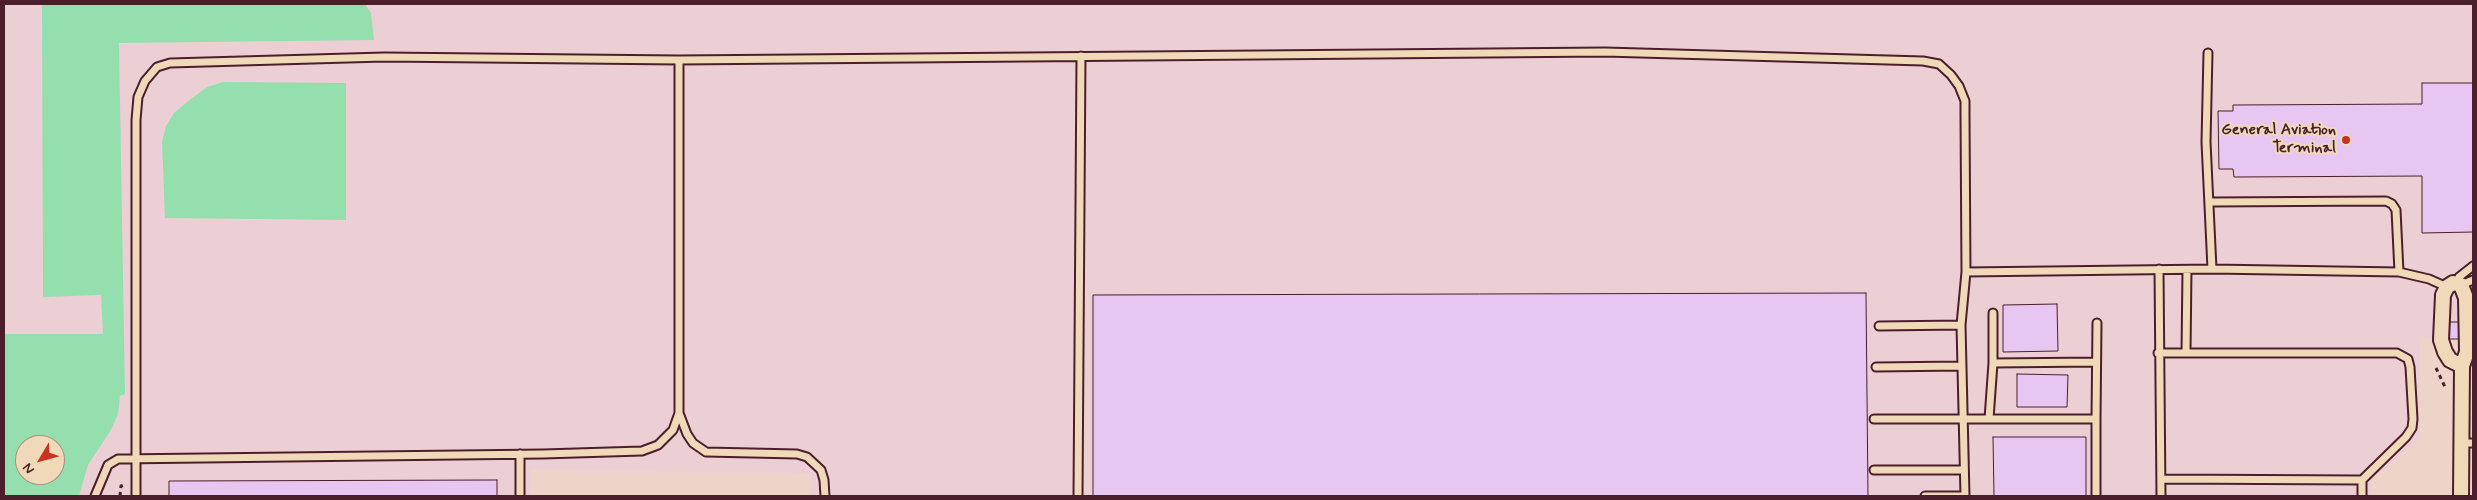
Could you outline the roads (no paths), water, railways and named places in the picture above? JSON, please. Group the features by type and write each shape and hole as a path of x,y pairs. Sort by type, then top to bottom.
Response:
{"street":[{"path":"2461,496 2468,443 2468,366 2462,286 2443,295 2441,340 2450,360 2468,366"}],"lane":[{"path":"136,496 136,120 138,97 145,81 157,67 170,62 374,57 679,60 1605,52 1923,61 1938,64 1959,86 1964,101 1966,272 1961,325 1961,366 1965,496 1925,496"},
{"path":"2208,53 2206,142 2212,269"},
{"path":"1078,496 1081,56"},
{"path":"95,496 112,461 137,458 642,451 658,445 673,430 679,413 679,60"},
{"path":"2210,202 2386,201 2392,204 2396,210 2399,272"},
{"path":"2462,286 2459,277 2473,266"},
{"path":"1966,272 2159,269 2399,272 2462,286"},
{"path":"2159,269 2158,353 2161,496"},
{"path":"2186,352 2187,270"},
{"path":"1988,420 1993,363 1993,314"},
{"path":"2096,323 2096,496"},
{"path":"1879,326 1961,325"},
{"path":"2158,353 2397,353 2408,359 2410,367 2412,428 2362,480 2362,496"},
{"path":"1993,363 2096,362"},
{"path":"1876,367 1961,366"},
{"path":"679,413 687,434 693,443 706,452 798,454 807,457 821,470 825,496"},
{"path":"1874,419 2096,419"},
{"path":"520,454 520,496"},
{"path":"1874,470 1964,470"},
{"path":"2161,479 2362,480"}],"place":[{"name":"General Aviation Terminal","path":"2346,140"}]}
